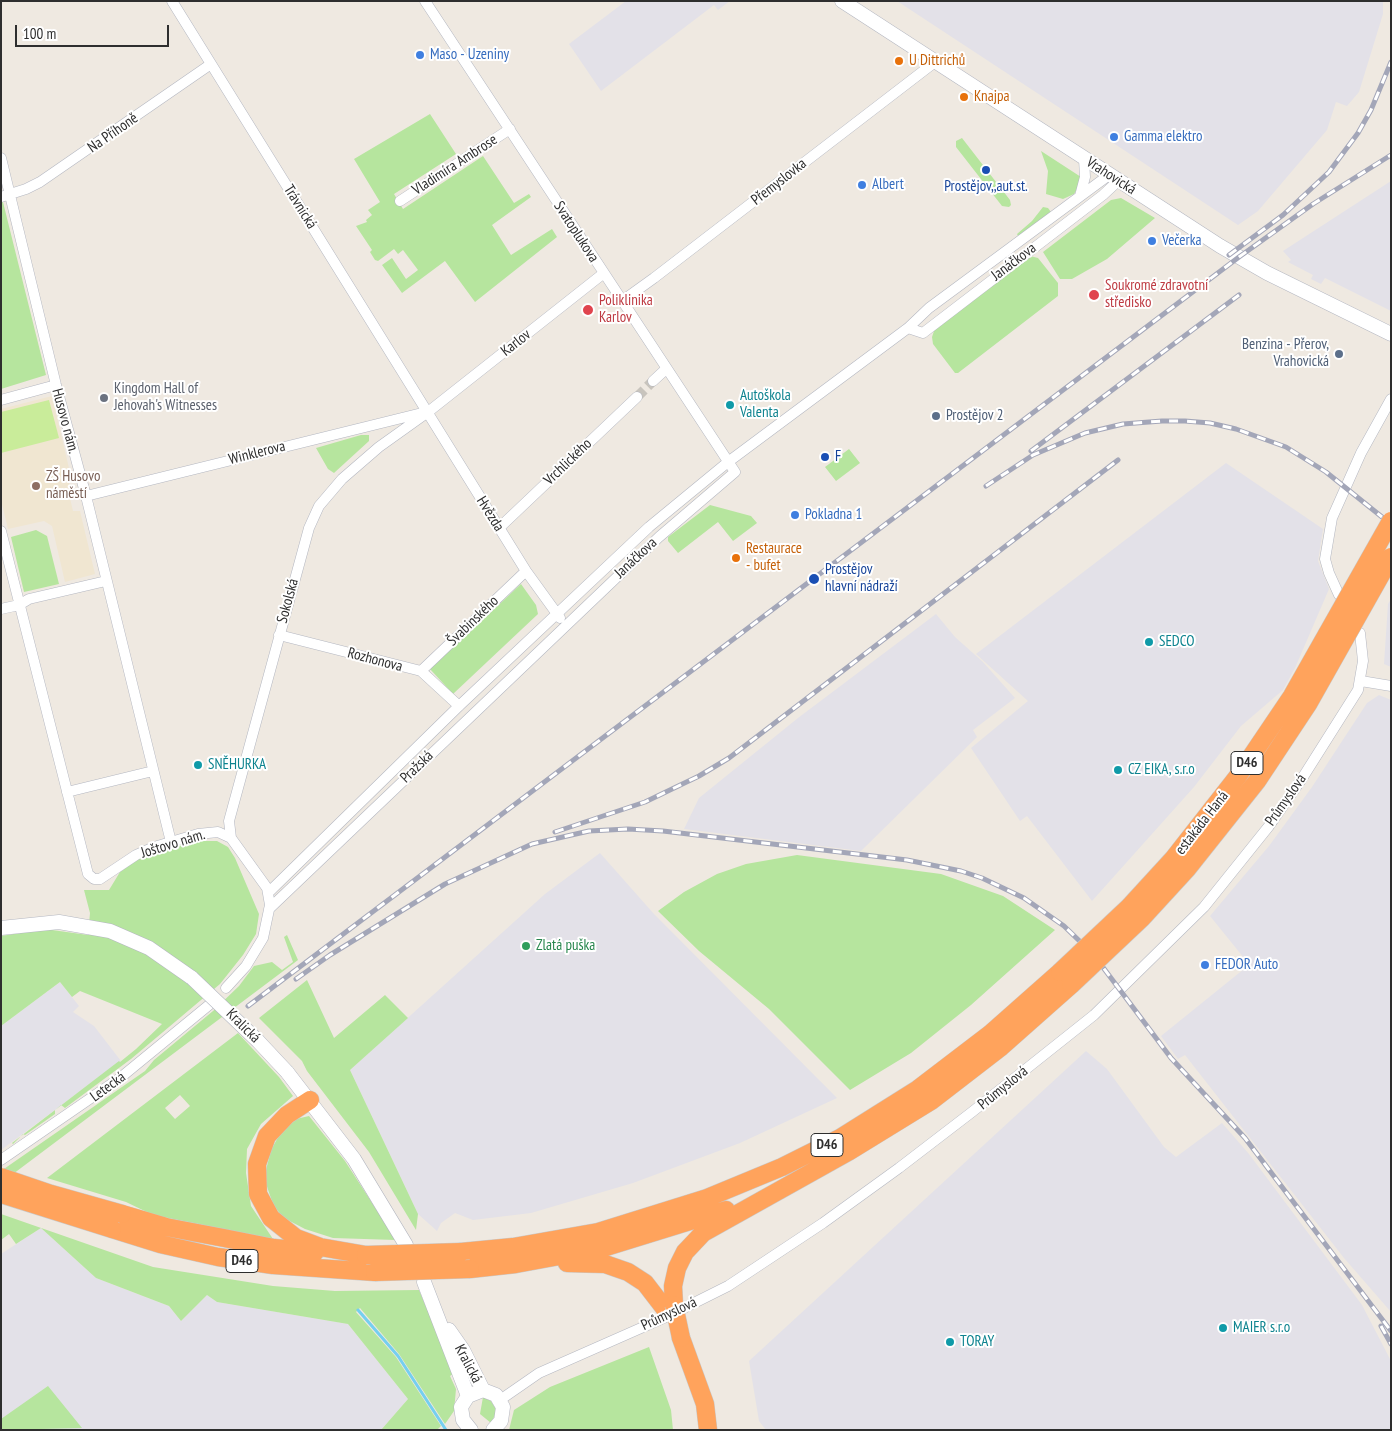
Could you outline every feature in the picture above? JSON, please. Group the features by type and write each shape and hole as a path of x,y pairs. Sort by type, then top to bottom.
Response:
{"highway":[{"name":"estakáda Haná","path":"366,1255 461,1252 513,1247 598,1232 707,1198 782,1167 840,1138 918,1089 990,1034 1060,972 1129,908 1173,859 1238,776 1292,696 1391,521"},
{"name":"estakáda Haná","path":"788,1183 848,1152 931,1100 1001,1047 1072,986 1142,918 1187,869 1257,780 1308,704 1391,557"},
{"path":"310,1100 287,1115 268,1136 257,1164 258,1194 271,1218 296,1238 320,1247 366,1255"},
{"name":"D46","path":"1,1177 166,1227 274,1248 366,1255"},
{"name":"D46","path":"1,1194 160,1244 227,1258 273,1265 375,1272 470,1269 516,1264 604,1248 715,1214 788,1183"},
{"path":"669,1307 674,1277 680,1260 691,1244 710,1228 788,1183"},
{"path":"516,1264 587,1263 613,1266 628,1272 645,1283 669,1307 705,1404 708,1430"}],"main road":[{"name":"Vrahovická","path":"842,1 1113,178 1252,264 1391,334"},
{"name":"Kralická","path":"1,928 59,922 110,931 149,948 192,978 258,1041 310,1100 354,1159 406,1245"},
{"name":"Kralická","path":"424,1282 468,1396"},
{"name":"Kralická","path":"437,1312 462,1350 483,1390"},
{"path":"462,1427 461,1407 468,1396 483,1390 493,1393 500,1400 503,1414 496,1429"}],"street":[{"name":"Trávnická","path":"172,1 428,412"},
{"name":"Svatoplukova","path":"425,1 728,462"},
{"name":"Přemyslovka","path":"622,300 935,62"},
{"name":"Na Příhoně","path":"6,196 33,186 51,175 211,64"},
{"name":"Vladimíra Ambrose","path":"400,201 510,129"},
{"name":"Husovo nám.","path":"1,158 6,196 86,496 171,842"},
{"path":"1080,196 1085,177 1084,158"},
{"name":"Janáčkova","path":"459,706 649,527 728,462 908,328 929,308 1080,196 1113,178"},
{"name":"Janáčkova","path":"908,328 923,333 1103,195 1113,178"},
{"name":"Karlov","path":"428,412 604,273"},
{"path":"653,381 666,368"},
{"path":"1,400 56,385"},
{"name":"Vrchlického","path":"500,528 637,397"},
{"path":"1339,595 1329,574 1325,559 1327,535 1332,518 1357,462 1391,399"},
{"name":"Winklerova","path":"86,496 428,412"},
{"name":"Hvězda","path":"428,412 526,571 557,613 564,626"},
{"name":"Sokolská","path":"231,838 229,821 308,528 319,506 331,490 379,447 428,412"},
{"name":"Janáčkova","path":"564,626 659,537 735,472 728,462"},
{"path":"649,527 659,537"},
{"path":"1,531 67,792 153,771"},
{"name":"Švabinského","path":"420,672 526,571"},
{"path":"1,609 20,605 28,599 106,581"},
{"name":"Janáčkova","path":"564,626 570,610 585,587"},
{"name":"Pražská","path":"269,909 564,626"},
{"name":"Průmyslová","path":"500,1400 539,1373 728,1286 823,1223 899,1168 1094,1015 1204,907 1239,864 1303,777 1354,698 1361,681 1363,653 1360,633"},
{"name":"Rozhonova","path":"279,634 420,672 459,706"},
{"path":"1361,681 1391,686"},
{"name":"Pražská","path":"268,893 459,706"},
{"name":"Joštovo nám.","path":"67,792 87,871 91,877 100,879 136,855 171,842 215,832 231,838"},
{"path":"226,988 246,966 259,946 269,909 268,893 264,883 231,838"},
{"name":"Letecká","path":"1,1160 120,1078 209,1005"}],"shaded area":[{"path":"626,1 730,1 718,10 714,5 601,91 569,44"},
{"path":"897,1 1383,1 1383,14 1359,92 1347,106 1336,102 1327,130 1258,211 1238,225"},
{"path":"1391,181 1391,311 1325,278 1321,284 1311,279 1313,275 1288,262 1291,260 1283,251"},
{"name":"ZŠ Husovo náměstí","path":"52,396 72,481 69,482 71,490 68,490 73,511 80,511 95,574 65,582 52,526 44,521 8,529 1,500 1,409"},
{"path":"1226,463 1323,529 1318,561 1329,589 1295,668 1283,690 1241,726 1194,787 1092,901 1027,816 1020,821 971,748 1028,701 976,654"},
{"path":"1391,599 1391,667 1384,664 1388,604"},
{"path":"936,614 955,637 983,662 1015,698 973,730 977,737 861,851 684,829 699,798 798,718"},
{"path":"1379,695 1391,700 1391,1312 1344,1258 1185,1055 1178,1059 1161,1036 1244,969 1244,958 1210,916 1269,846 1312,787 1367,703"},
{"path":"600,853 654,914 837,1098 740,1143 633,1183 531,1213 473,1220 455,1213 441,1223 437,1231 418,1214 350,1070 545,894"},
{"path":"60,982 79,1006 73,1012 94,1026 121,1061 1,1150 1,1026"},
{"path":"1086,1051 1107,1069 1164,1147 1176,1157 1222,1123 1249,1154 1362,1305 1391,1361 1391,1430 766,1430 759,1421 749,1361"},
{"path":"41,1228 96,1278 169,1306 181,1321 207,1295 217,1302 348,1324 408,1399 381,1430 2,1430 1,1254"}],"green space":[{"path":"430,114 456,154 394,194 403,209 483,156 514,203 529,194 531,197 492,225 511,255 552,229 557,237 475,302 445,261 402,293 382,265 392,258 406,279 418,270 403,250 398,254 394,249 378,261 375,260 370,252 372,250 356,226 367,222 366,220 372,215 368,210 380,202 354,159"},
{"path":"962,138 1010,200 1011,205 1009,207 1002,206 956,147 956,141"},
{"path":"1041,151 1081,177 1079,186 1074,194 1063,199 1046,194 1048,171"},
{"path":"1,194 46,375 1,389"},
{"path":"1121,198 1155,218 1107,259 1072,279 1060,279 1043,252 1111,200"},
{"path":"1043,207 1048,208 1051,212 1018,236 1017,234 1032,221"},
{"path":"1030,256 1038,258 1058,283 1058,296 958,373 955,373 933,344 932,337 935,328"},
{"path":"49,400 59,438 1,453 1,412"},
{"path":"361,435 369,435 369,441 334,473 328,469 316,448"},
{"path":"849,449 860,463 836,481 825,467"},
{"path":"710,505 751,516 757,523 733,541 718,522 678,553 668,541 668,537"},
{"path":"36,530 47,536 59,584 24,592 11,537"},
{"path":"521,584 536,605 538,614 453,694 430,669"},
{"path":"200,841 217,841 228,847 235,858 259,914 256,934 243,955 220,984 131,1059 65,1108 61,1105 120,1062 162,1024 80,991 72,997 60,982 1,1026 1,936 45,929 88,935 90,913 84,890 109,890 120,872 150,853"},
{"path":"797,855 941,874 1003,896 1055,930 971,1005 911,1053 850,1090 769,1009 699,951 658,911 684,892 717,874 746,864"},
{"path":"287,935 298,960 1,1183 1,1171 145,1071 154,1060 213,1011 239,986 254,966 272,962 282,970 293,962 284,937"},
{"path":"307,980 334,1038 385,995 408,1018 350,1070 418,1214 416,1230 369,1152 307,1071 302,1061 259,1018"},
{"path":"238,1033 279,1077 293,1096 261,1124 247,1149 246,1173 251,1206 273,1239 153,1215 126,1202 47,1178","holes":["180,1095 190,1106 175,1119 165,1108"]},
{"path":"55,1110 55,1114 25,1135 23,1134"},
{"path":"309,1116 345,1161 396,1240 333,1238 305,1229 282,1217 273,1204 264,1178 271,1150 281,1132 296,1119"},
{"path":"1,1214 153,1267 273,1286 335,1291 419,1290 454,1373 450,1376 456,1389 454,1411 445,1424 399,1354 360,1308 356,1312 396,1357 441,1426 437,1430 381,1430 408,1399 348,1324 217,1302 207,1295 181,1321 169,1306 96,1278 41,1228 16,1244 9,1234 1,1240"},
{"path":"649,1347 671,1410 673,1430 509,1430 514,1410 550,1387"},
{"path":"48,1386 82,1428 1,1430 1,1419"},
{"path":"483,1397 491,1401 497,1411 491,1423 480,1414"}],"waterway":[{"path":"358,1310 398,1356 446,1430"}],"tunnel":[{"path":"637,397 653,381"}],"railway":[{"path":"1229,255 1283,215 1329,172 1358,133 1371,110 1391,62"},
{"path":"248,1006 1239,257 1313,204 1391,155"},
{"path":"1031,451 1239,295"},
{"path":"986,486 1033,455 1085,433 1123,424 1185,421 1210,423 1236,429 1286,447 1326,472 1382,517"},
{"path":"555,832 645,802 699,776 729,758 1118,460"},
{"path":"296,979 330,955 445,884 532,844 589,831 628,829 663,831 907,860 961,871 982,878 1024,898 1064,926 1093,954 1171,1058 1245,1138 1391,1331"},
{"path":"1381,1326 1391,1344"}],"place":[{"name":"Maso - Uzeniny","path":"420,55"},
{"name":"U Dittrichů","path":"899,61"},
{"name":"Knajpa","path":"964,97"},
{"name":"Gamma elektro","path":"1114,137"},
{"name":"Prostějov,,aut.st.","path":"986,170"},
{"name":"Albert","path":"862,185"},
{"name":"Večerka","path":"1152,241"},
{"name":"Soukromé zdravotní středisko","path":"1094,295"},
{"name":"Poliklinika Karlov","path":"588,310"},
{"name":"Benzina - Přerov, Vrahovická","path":"1339,354"},
{"name":"Kingdom Hall of Jehovah's Witnesses","path":"104,398"},
{"name":"Autoškola Valenta","path":"730,405"},
{"name":"Prostějov 2","path":"936,416"},
{"name":"F","path":"825,457"},
{"name":"ZŠ Husovo náměstí","path":"36,486"},
{"name":"Pokladna 1","path":"795,515"},
{"name":"Restaurace - bufet","path":"736,558"},
{"name":"Prostějov hlavní nádraží","path":"814,579"},
{"name":"SEDCO","path":"1149,642"},
{"name":"SNĚHURKA","path":"198,765"},
{"name":"CZ EIKA, s.r.o","path":"1118,770"},
{"name":"Zlatá puška","path":"526,946"},
{"name":"FEDOR Auto","path":"1205,965"},
{"name":"MAIER s.r.o","path":"1223,1328"},
{"name":"TORAY","path":"950,1342"}]}
